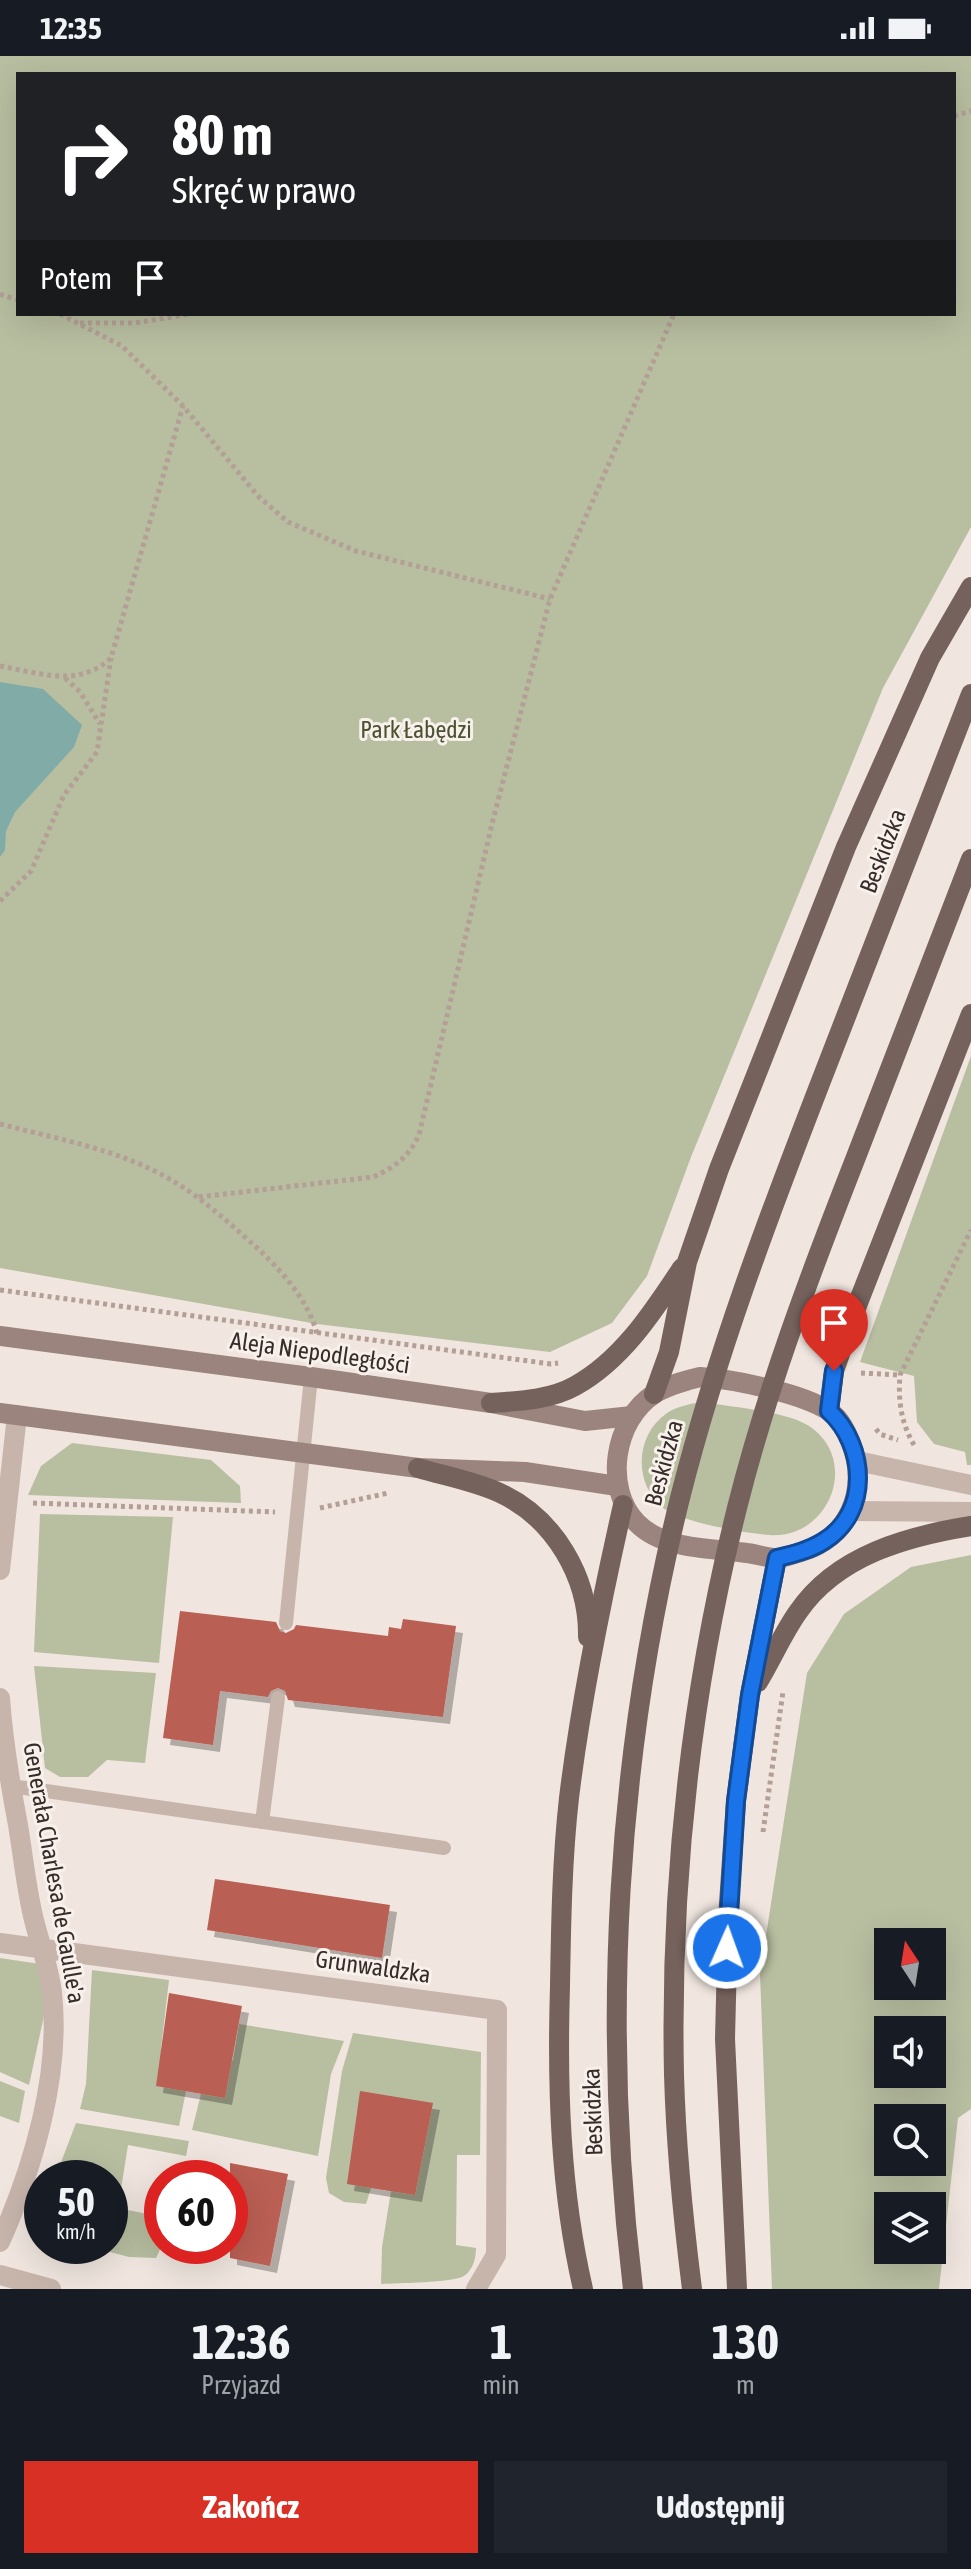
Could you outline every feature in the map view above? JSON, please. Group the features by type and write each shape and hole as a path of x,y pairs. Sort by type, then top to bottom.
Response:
{"main road":[{"path":"654,1394 669,1352 687,1262 719,1169 846,847 930,658 971,587"},
{"name":"Beskidzka","path":"633,2289 624,2215 617,2079 619,1893 634,1748 661,1583 681,1496 730,1330 767,1221 971,694"},
{"path":"692,2289 682,2206 675,2091 674,1986 678,1893 690,1758 718,1593 737,1507 788,1339 971,859"},
{"path":"829,1411 834,1371 856,1308 971,1014"},
{"path":"491,1403 535,1399 574,1387 605,1364 643,1326 687,1262"},
{"path":"418,1468 499,1493 530,1510 541,1520 575,1570 588,1627 588,1667"},
{"path":"583,2289 567,2196 559,2039 562,1915 569,1801 588,1667 620,1495"},
{"path":"750,1695 798,1611 818,1589 846,1568 895,1543 915,1536 971,1526"},
{"path":"737,2289 725,2039 728,1918 736,1801 750,1695 777,1558"}],"street":[{"name":"Aleja Niepodległości","path":"0,1336 491,1403 585,1421 632,1416"},
{"path":"700,1377 720,1378 779,1392 829,1411 840,1421 857,1461 858,1491 852,1511 827,1540 805,1551 777,1558 673,1542 638,1524 620,1495 619,1450 624,1432 632,1416 654,1394 670,1386 700,1377"},
{"path":"0,1570 6,1502 8,1414 418,1468 525,1472 620,1495"},
{"path":"857,1461 971,1485"},
{"path":"852,1511 971,1512"},
{"name":"Generała Charlesa de Gaulle'a","path":"0,1698 33,1918 52,1994 51,2069 33,2152 0,2242"},
{"name":"Grunwaldzka","path":"0,1943 497,2010 496,2255 476,2289"},
{"path":"0,2275 51,2289"}],"lane":[{"path":"286,1623 311,1377"},
{"path":"262,1822 278,1698"},
{"path":"11,1786 444,1848"}],"path":[{"path":"64,316 122,346 183,406 258,496 288,522 356,551 550,599"},
{"path":"79,323 135,323 178,316"},
{"path":"199,1197 373,1177 410,1153 419,1135 492,824 550,599 673,316"},
{"path":"0,901 31,871 64,795 97,752 111,658 183,406"},
{"path":"0,666 65,678 99,669 111,658"},
{"path":"65,678 80,692 100,724"},
{"path":"0,1124 134,1162 171,1179 199,1197 268,1258 295,1290 314,1322 317,1334"},
{"path":"913,1444 905,1427 899,1397 900,1375 971,1230"},
{"path":"0,1290 551,1364"},
{"path":"857,1372 858,1384"},
{"path":"873,1425 880,1434 922,1449"},
{"path":"6,1502 298,1513"},
{"path":"762,1839 784,1681"}],"green space":[{"name":"Park Łabędzi","path":"0,56 971,56 971,527 883,688 691,1157 647,1276 612,1323 550,1352 317,1324 0,1268"},
{"path":"971,1056 971,1465 967,1465 965,1452 934,1444 917,1422 914,1376 860,1362"},
{"path":"702,1402 772,1413 809,1426 825,1441 833,1458 835,1477 831,1495 822,1512 808,1525 790,1533 769,1535 698,1522 663,1508 646,1486 642,1459 644,1446 656,1422 667,1413"},
{"path":"72,1443 211,1460 240,1486 241,1503 28,1495 41,1466"},
{"path":"40,1514 173,1517 159,1663 34,1652"},
{"path":"971,1555 971,2109 958,2118 946,2226 946,2192 874,2192 874,2264 942,2264 939,2289 772,2289 760,1974 807,1673 844,1614 911,1567"},
{"path":"34,1666 156,1673 145,1763 107,1760 88,1777 60,1777 45,1768"},
{"path":"0,1958 40,1964 45,2011 29,2085 0,2072"},
{"path":"92,1970 169,1980 161,2049 186,2091 179,2126 80,2109 86,2084"},
{"path":"239,2024 344,2041 331,2074 318,2156 192,2130 201,2094 233,2060"},
{"path":"353,2033 481,2052 480,2155 457,2155 456,2245 476,2248 473,2264 464,2276 381,2284 382,2247 391,2191 371,2188 366,2204 344,2202 329,2193 326,2178 342,2071"},
{"path":"0,2081 25,2091 19,2123 0,2116"},
{"path":"76,2123 189,2141 186,2156 128,2145 126,2160 62,2160"},
{"path":"128,2210 144,2213 144,2258 129,2257"}],"water":[{"path":"0,682 43,689 82,725 74,747 15,812 6,831 5,850 0,857"}],"building":[{"path":"180,1611 276,1622 280,1631 286,1633 296,1625 388,1636 389,1627 401,1629 403,1619 456,1626 443,1717 288,1700 285,1691 278,1688 271,1691 268,1697 220,1691 213,1745 163,1738"},
{"path":"215,1879 390,1905 382,1958 207,1930"},
{"path":"169,1993 242,2006 225,2098 156,2086"},
{"path":"360,2091 433,2103 415,2195 347,2184"},
{"path":"248,2166 288,2174 270,2266 248,2262"}],"route":[{"path":"727,1948 736,1801 750,1695 777,1558 805,1551 827,1540 852,1511 858,1491 857,1461 848,1435 840,1421 829,1411 834,1371"}]}
